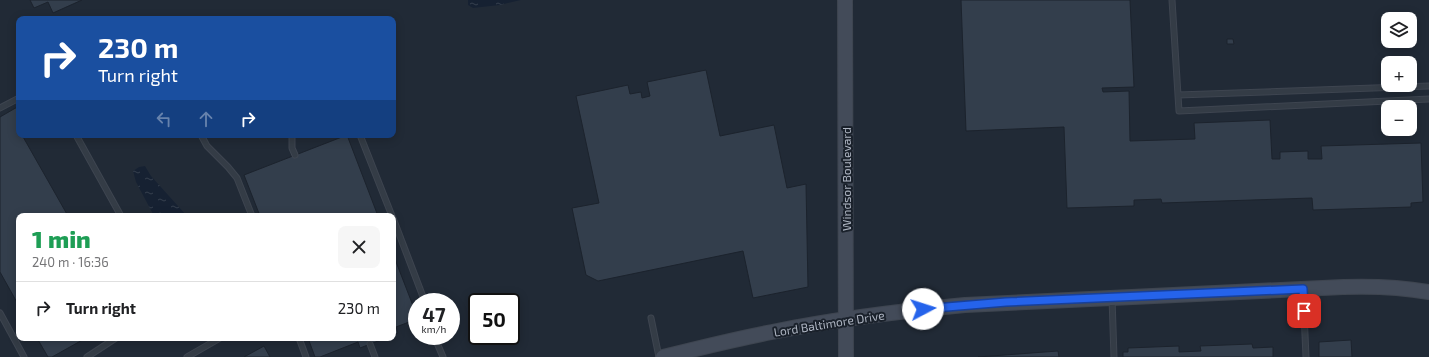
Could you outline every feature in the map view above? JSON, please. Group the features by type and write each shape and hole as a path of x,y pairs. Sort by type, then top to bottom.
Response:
{"main road":[{"name":"Windsor Boulevard","path":"845,0 846,357"},
{"name":"Lord Baltimore Drive","path":"663,357 773,332 923,309 965,305 1376,286 1429,292"}],"lane":[{"path":"1172,0 1178,111 1429,99"},
{"path":"1178,95 1429,86"},
{"path":"0,108 16,100"},
{"path":"78,138 119,213"},
{"path":"203,138 207,146 237,178 251,213"},
{"path":"292,138 292,148 295,155"},
{"path":"361,138 390,213"},
{"path":"396,227 422,293"},
{"path":"1303,289 1306,357"},
{"path":"1112,298 1114,357"},
{"path":"0,314 24,357"},
{"path":"651,318 659,357"},
{"path":"87,357 111,341"},
{"path":"187,357 215,341"},
{"path":"300,341 306,357"},
{"path":"370,344 375,357"},
{"path":"438,345 443,357"}],"water":[{"path":"468,0 521,0 500,5 473,8 468,5"},
{"path":"145,166 151,176 184,213 152,213 136,182 133,171 139,167"}],"building":[{"path":"30,0 82,0 53,13 48,2 34,8"},
{"path":"961,0 1130,0 1134,87 1102,88 1103,92 1129,91 1130,141 1195,139 1194,123 1270,120 1272,159 1280,159 1280,152 1308,151 1308,159 1322,159 1321,146 1421,143 1423,202 1411,203 1411,207 1313,210 1312,198 1162,203 1161,199 1134,200 1134,206 1067,208 1064,127 966,131"},
{"path":"1227,39 1233,39 1234,44 1227,44"},
{"path":"706,70 720,136 774,125 787,188 806,184 808,287 753,298 743,251 598,281 586,275 572,208 599,203 576,96 628,85 630,94 641,92 642,98 650,96 647,82"},
{"path":"16,108 16,138 24,138 66,213 16,213 16,301 0,272 0,117"},
{"path":"339,138 348,138 377,213 259,213 244,175"},
{"path":"396,262 408,293 408,322 396,327"},
{"path":"1351,340 1352,357 1319,357 1319,342"},
{"path":"39,341 81,341 52,357 48,357"},
{"path":"309,341 378,341 360,348 358,342 320,357 315,357"},
{"path":"1252,344 1253,348 1273,347 1273,357 1123,357 1123,352 1128,352 1128,348 1179,346 1179,352 1201,351 1200,346"},
{"path":"264,346 270,357 244,357"},
{"path":"1058,351 1059,357 978,357"}],"route":[{"path":"923,309 1006,302 1303,289 1304,311"}]}
